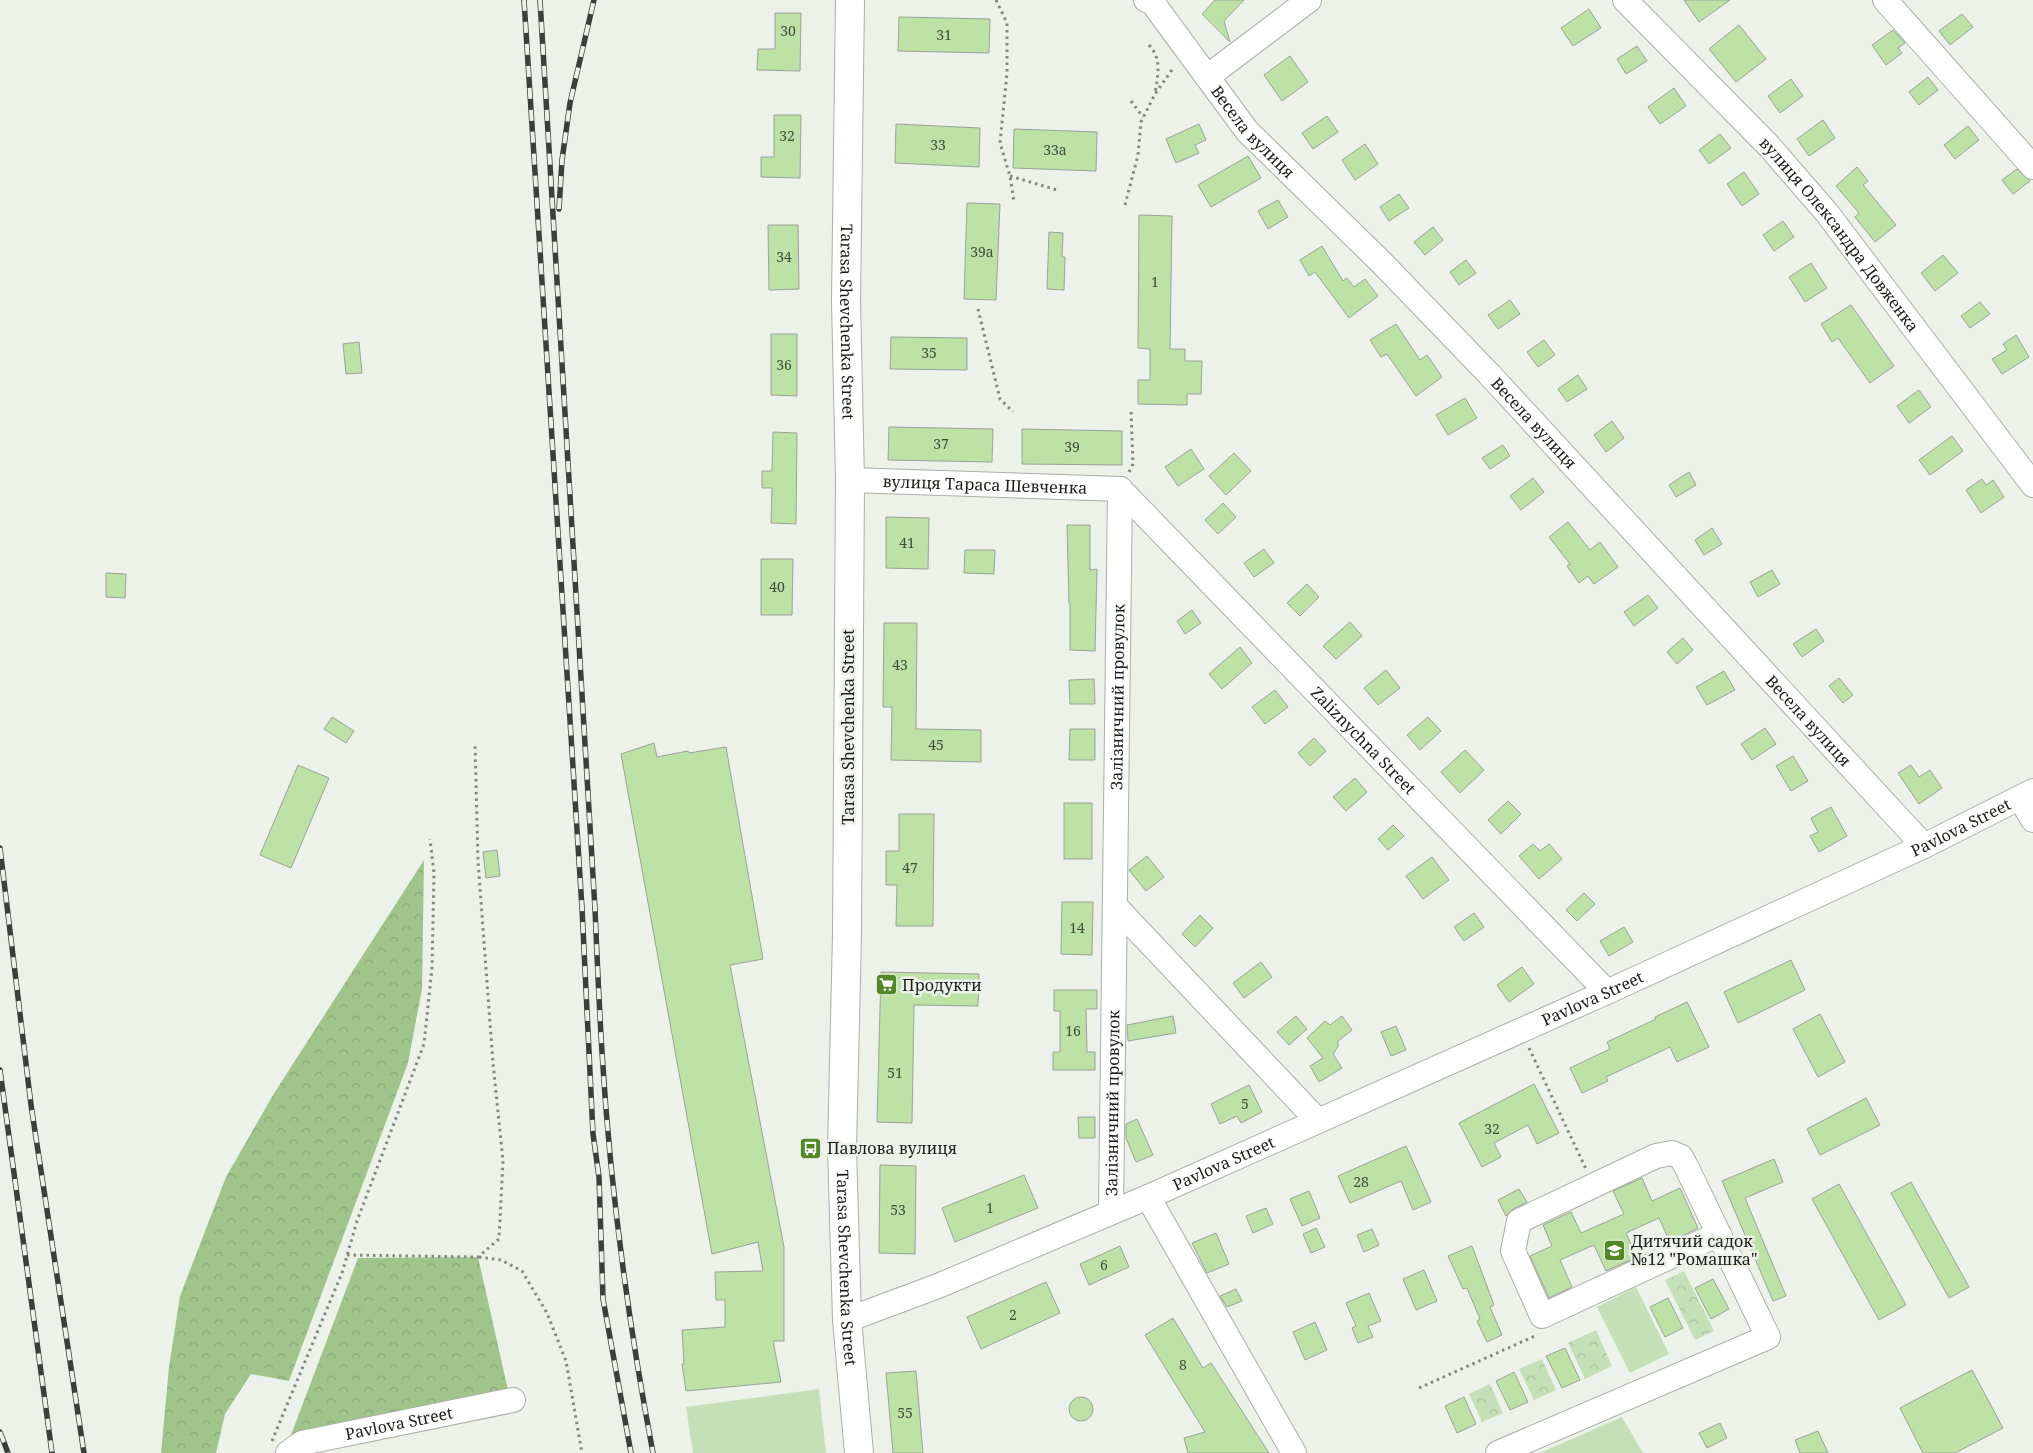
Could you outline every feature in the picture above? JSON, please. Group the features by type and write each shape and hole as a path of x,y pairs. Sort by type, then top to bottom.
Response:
{"main road":[{"name":"Tarasa Shevchenka Street","path":"850,0 846,301 850,480 847,934 842,1149 846,1320 859,1453"}],"street":[{"name":"Весела вулиця","path":"1146,0 1152,2 1247,131 1382,263 1482,367 1924,846"},
{"path":"1207,77 1309,0"},
{"name":"вулиця Олександра Довженка","path":"1625,0 1768,145 1827,212 2033,484"},
{"path":"1885,0 2033,167"},
{"name":"вулиця Тараса Шевченка","path":"850,480 1120,489"},
{"name":"Залізничний провулок","path":"1112,1212 1120,489"},
{"name":"Zaliznychna Street","path":"1120,489 1607,992"},
{"path":"2027,794 2033,820"},
{"name":"Pavlova Street","path":"846,1320 938,1286 1148,1197 1607,992 1924,846 2027,794"},
{"path":"1115,906 1318,1121"},
{"path":"1498,1453 1768,1337 1719,1234 1681,1157 1672,1153 1656,1156 1519,1221 1513,1251 1542,1316 1719,1234"},
{"path":"1148,1197 1294,1453"},
{"name":"Pavlova Street","path":"279,1449 513,1400"}],"path":[{"path":"996,0 1008,23 1007,73 1000,143 1010,176 1014,202"},
{"path":"1149,45 1155,51 1158,63 1155,94"},
{"path":"1125,205 1138,155 1143,117 1155,94 1172,69 1189,52"},
{"path":"1132,101 1143,117"},
{"path":"1010,176 1057,190"},
{"path":"978,308 1000,399 1013,412"},
{"path":"1120,489 1133,464 1131,411"},
{"path":"475,744 478,861 502,1161 499,1239 478,1257"},
{"path":"279,1449 342,1273 357,1221 424,1044 432,968 434,873 430,839"},
{"path":"1520,1030 1594,1186"},
{"path":"347,1255 478,1257 501,1260 522,1271 547,1313 566,1362 582,1453"},
{"path":"1419,1388 1544,1332"}],"green space":[{"path":"424,860 422,989 408,1063 289,1381 251,1374 225,1414 216,1453 161,1453 169,1367 180,1296 226,1177 273,1095"},
{"path":"478,1257 508,1390 291,1435 358,1258"},
{"path":"1684,1271 1714,1331 1695,1340 1665,1280"},
{"path":"1636,1287 1669,1354 1630,1373 1597,1307"},
{"path":"1596,1330 1612,1366 1585,1379 1568,1343"},
{"path":"1542,1359 1556,1390 1534,1400 1519,1369"},
{"path":"1490,1384 1503,1413 1482,1422 1469,1394"},
{"path":"819,1389 826,1453 693,1453 686,1407"},
{"path":"1622,1417 1643,1453 1540,1453"}],"building":[{"path":"1215,0 1244,0 1224,21 1230,42 1202,14"},
{"path":"1684,0 1730,0 1699,22"},
{"path":"1589,9 1601,28 1573,46 1561,28"},
{"path":"775,13 801,13 800,71 757,70 758,49 775,49"},
{"path":"1962,14 1973,27 1950,45 1939,31"},
{"path":"899,17 990,19 989,53 898,51"},
{"path":"1739,25 1766,59 1736,82 1709,49"},
{"path":"1893,30 1905,43 1898,48 1902,53 1886,65 1872,45"},
{"path":"1637,46 1647,61 1626,74 1617,59"},
{"path":"1290,56 1308,82 1282,101 1264,75"},
{"path":"1928,77 1938,90 1919,105 1909,92"},
{"path":"1791,79 1803,96 1780,113 1768,96"},
{"path":"1674,88 1686,106 1660,124 1648,107"},
{"path":"774,115 801,115 800,178 761,177 761,157 774,157"},
{"path":"1327,116 1338,132 1313,149 1302,133"},
{"path":"1823,120 1835,138 1809,156 1797,139"},
{"path":"896,124 980,128 979,167 895,163"},
{"path":"1199,124 1206,140 1195,145 1199,153 1176,163 1166,139"},
{"path":"1968,126 1979,140 1955,159 1944,145"},
{"path":"1014,129 1097,132 1096,171 1013,168"},
{"path":"1720,134 1731,148 1709,164 1699,150"},
{"path":"1365,144 1378,164 1355,180 1342,160"},
{"path":"1248,156 1261,178 1211,207 1198,185"},
{"path":"1857,167 1868,181 1863,185 1896,225 1875,242 1855,217 1859,213 1836,186"},
{"path":"2017,169 2030,181 2013,194 2002,180"},
{"path":"1744,172 1759,194 1742,206 1727,184"},
{"path":"1399,194 1409,208 1389,221 1380,207"},
{"path":"1278,200 1288,217 1268,229 1258,211"},
{"path":"967,203 1000,204 996,300 964,299"},
{"path":"1139,215 1172,216 1170,349 1185,349 1185,361 1202,361 1201,394 1187,394 1187,405 1138,404 1138,380 1150,380 1150,349 1138,348"},
{"path":"1783,221 1794,237 1774,251 1763,235"},
{"path":"768,225 798,225 799,289 769,290"},
{"path":"1433,227 1443,240 1425,255 1414,242"},
{"path":"1049,232 1063,233 1062,257 1065,257 1064,290 1047,289"},
{"path":"1322,246 1343,281 1347,278 1354,287 1365,279 1378,296 1349,318 1315,272 1309,276 1300,260"},
{"path":"1943,255 1958,273 1935,291 1921,273"},
{"path":"1466,260 1476,273 1459,285 1450,272"},
{"path":"1811,263 1827,288 1805,302 1789,277"},
{"path":"1510,300 1520,314 1498,329 1488,315"},
{"path":"1980,302 1990,314 1970,328 1961,316"},
{"path":"1851,305 1894,366 1870,383 1838,338 1832,342 1821,324"},
{"path":"1396,324 1420,360 1427,355 1442,377 1416,396 1387,354 1381,357 1370,340"},
{"path":"771,334 797,334 797,396 771,395"},
{"path":"2016,335 2029,357 2002,374 1992,359 2007,350 2003,344"},
{"path":"891,337 967,338 967,370 890,369"},
{"path":"1544,340 1555,355 1538,367 1527,352"},
{"path":"359,342 362,373 346,374 343,344"},
{"path":"1578,375 1587,389 1567,402 1558,389"},
{"path":"1919,390 1931,407 1909,423 1897,406"},
{"path":"1465,398 1477,418 1448,435 1436,415"},
{"path":"1612,421 1624,438 1606,452 1594,435"},
{"path":"889,427 993,429 992,462 888,460"},
{"path":"1022,429 1122,431 1122,465 1022,464"},
{"path":"773,432 797,433 796,524 771,523 772,488 762,488 762,471 772,471"},
{"path":"1952,436 1963,451 1930,475 1919,460"},
{"path":"1503,445 1510,456 1490,469 1482,458"},
{"path":"1191,449 1204,469 1178,486 1165,467"},
{"path":"1234,453 1251,471 1226,495 1209,476"},
{"path":"1689,472 1696,485 1676,497 1669,485"},
{"path":"1533,478 1544,492 1521,510 1510,496"},
{"path":"1982,479 1986,485 1993,480 2004,497 1981,513 1966,490"},
{"path":"1223,503 1236,517 1218,534 1205,520"},
{"path":"886,517 929,518 928,569 886,568"},
{"path":"1568,522 1590,550 1600,542 1618,567 1594,584 1588,576 1579,583 1567,566 1570,564 1549,537"},
{"path":"1067,525 1090,525 1090,570 1097,569 1095,651 1070,650"},
{"path":"1712,528 1722,544 1704,555 1695,540"},
{"path":"1264,549 1274,563 1254,577 1244,563"},
{"path":"965,550 995,550 994,574 964,573"},
{"path":"761,559 793,559 792,615 761,615"},
{"path":"1772,570 1780,584 1758,597 1750,582"},
{"path":"106,573 126,574 125,598 106,597"},
{"path":"1307,584 1319,597 1300,616 1287,603"},
{"path":"1648,595 1658,608 1634,626 1624,612"},
{"path":"1192,610 1201,623 1185,634 1177,621"},
{"path":"1350,622 1362,636 1336,659 1323,646"},
{"path":"884,623 917,623 916,729 981,730 981,762 891,760 892,707 883,707"},
{"path":"1816,629 1824,641 1802,657 1793,644"},
{"path":"1683,638 1693,650 1677,664 1667,652"},
{"path":"1240,647 1252,663 1222,689 1209,674"},
{"path":"1386,670 1400,688 1378,705 1364,688"},
{"path":"1724,671 1735,690 1707,705 1696,687"},
{"path":"1839,678 1853,695 1843,703 1829,686"},
{"path":"1094,679 1095,704 1070,704 1069,680"},
{"path":"1275,690 1288,707 1265,724 1252,707"},
{"path":"332,717 354,731 346,743 324,729"},
{"path":"1428,717 1441,731 1420,750 1407,735"},
{"path":"1765,728 1776,744 1752,760 1741,744"},
{"path":"1070,729 1095,729 1095,760 1069,760"},
{"path":"1314,738 1326,751 1310,766 1298,753"},
{"path":"654,743 657,757 726,747 763,959 730,965 784,1247 784,1341 773,1341 781,1382 686,1391 682,1364 684,1364 682,1330 725,1327 725,1300 716,1300 715,1272 763,1271 758,1242 712,1254 621,754"},
{"path":"1465,750 1484,770 1460,793 1441,772"},
{"path":"1793,756 1808,781 1791,791 1776,766"},
{"path":"298,765 329,778 291,868 260,855"},
{"path":"1911,765 1919,777 1930,770 1942,788 1919,804 1898,773"},
{"path":"1355,778 1367,792 1346,811 1333,797"},
{"path":"1508,801 1521,814 1501,834 1488,820"},
{"path":"1064,803 1092,803 1092,859 1064,859"},
{"path":"1831,807 1847,836 1819,852 1810,836 1818,832 1811,818"},
{"path":"899,814 934,814 933,926 896,926 897,885 886,885 886,851 899,851"},
{"path":"1393,825 1404,836 1388,850 1378,839"},
{"path":"1533,844 1540,851 1549,844 1562,859 1539,879 1519,856"},
{"path":"497,850 500,876 486,878 483,852"},
{"path":"1147,856 1164,877 1146,891 1129,870"},
{"path":"1432,857 1449,880 1423,899 1406,876"},
{"path":"1584,893 1595,904 1577,921 1566,910"},
{"path":"1062,902 1093,902 1092,955 1061,954"},
{"path":"1474,913 1484,927 1464,941 1454,927"},
{"path":"1200,915 1213,928 1195,947 1182,934"},
{"path":"1624,927 1633,942 1609,956 1600,941"},
{"path":"1791,960 1805,990 1738,1023 1724,992"},
{"path":"1261,962 1272,977 1244,998 1233,983"},
{"path":"1522,967 1534,984 1509,1002 1497,985"},
{"path":"881,972 979,974 978,1006 914,1005 912,1123 877,1122"},
{"path":"1054,990 1097,990 1097,1009 1086,1009 1087,1052 1095,1052 1095,1070 1053,1070 1053,1052 1060,1052 1060,1011 1054,1011"},
{"path":"1687,1002 1709,1047 1677,1062 1670,1047 1606,1077 1608,1081 1582,1093 1570,1068 1610,1049 1607,1042"},
{"path":"1820,1014 1845,1062 1818,1077 1793,1029"},
{"path":"1173,1016 1176,1033 1128,1041 1127,1025"},
{"path":"1296,1016 1307,1029 1289,1045 1277,1032"},
{"path":"1342,1016 1352,1030 1338,1041 1338,1047 1333,1054 1342,1068 1319,1082 1310,1066 1323,1058 1307,1038 1325,1021 1330,1025"},
{"path":"1396,1026 1406,1050 1391,1056 1381,1032"},
{"path":"1534,1084 1559,1133 1537,1144 1528,1125 1494,1143 1501,1157 1482,1167 1459,1123"},
{"path":"1249,1085 1262,1112 1241,1123 1237,1116 1220,1124 1211,1104"},
{"path":"1866,1098 1880,1125 1820,1155 1807,1129"},
{"path":"1078,1117 1095,1117 1095,1138 1079,1138"},
{"path":"1137,1119 1153,1155 1136,1162 1126,1138 1126,1124"},
{"path":"1406,1146 1431,1202 1413,1210 1401,1181 1350,1203 1338,1176"},
{"path":"1774,1159 1783,1182 1745,1198 1786,1296 1773,1301 1722,1181"},
{"path":"880,1165 916,1166 915,1254 879,1253"},
{"path":"1024,1175 1038,1208 955,1242 942,1208"},
{"path":"1642,1178 1652,1201 1680,1188 1698,1228 1670,1242 1659,1218 1626,1233 1637,1257 1606,1271 1594,1245 1560,1260 1572,1287 1549,1298 1530,1256 1552,1246 1543,1225 1571,1212 1581,1233 1624,1214 1613,1191"},
{"path":"1911,1182 1969,1287 1949,1298 1891,1193"},
{"path":"1839,1184 1906,1305 1879,1320 1812,1199"},
{"path":"1519,1189 1527,1202 1513,1209 1506,1216 1498,1200"},
{"path":"1309,1191 1320,1218 1302,1226 1290,1199"},
{"path":"1266,1208 1273,1224 1253,1233 1246,1216"},
{"path":"1316,1228 1325,1247 1311,1253 1303,1234"},
{"path":"1372,1229 1379,1245 1364,1252 1357,1235"},
{"path":"1216,1233 1229,1264 1207,1273 1192,1243"},
{"path":"1120,1246 1129,1267 1089,1285 1080,1264"},
{"path":"1472,1246 1494,1305 1490,1307 1502,1335 1487,1342 1477,1321 1480,1319 1467,1288 1463,1289 1448,1256"},
{"path":"1424,1270 1437,1301 1416,1310 1403,1279"},
{"path":"1713,1279 1729,1309 1711,1319 1695,1288"},
{"path":"1046,1282 1060,1313 981,1349 967,1317"},
{"path":"1236,1289 1242,1301 1227,1307 1220,1296"},
{"path":"1369,1293 1381,1321 1368,1326 1373,1337 1358,1343 1352,1328 1356,1326 1346,1303"},
{"path":"1668,1298 1683,1328 1665,1337 1650,1307"},
{"path":"1173,1318 1203,1368 1211,1363 1269,1453 1188,1453 1184,1438 1205,1432 1145,1335"},
{"path":"1315,1322 1327,1350 1305,1360 1293,1332"},
{"path":"1565,1348 1580,1380 1562,1388 1546,1356"},
{"path":"1972,1370 2003,1428 1955,1453 1923,1453 1900,1408"},
{"path":"916,1371 923,1453 893,1453 886,1373"},
{"path":"1514,1372 1528,1402 1510,1410 1496,1381"},
{"path":"1081,1397 1089,1401 1093,1409 1089,1417 1081,1421 1073,1417 1069,1409 1073,1401"},
{"path":"1464,1397 1476,1424 1457,1433 1445,1406"},
{"path":"1720,1423 1727,1438 1707,1448 1699,1433"},
{"path":"1818,1431 1828,1453 1800,1453 1795,1440"}],"railway":[{"path":"524,0 582,908 593,1134 599,1177 603,1299 631,1453"},
{"path":"540,0 605,1103 621,1254 653,1453"},
{"path":"559,209 562,160 570,103 594,0"},
{"path":"0,848 31,1105 84,1453"},
{"path":"0,1070 52,1453"},
{"path":"0,1432 8,1453"}],"place":[{"name":"Продукти","path":"886,985"},
{"name":"Павлова вулиця","path":"811,1148"},
{"name":"Дитячий садок №12 \"Ромашка\"","path":"1615,1250"}]}
